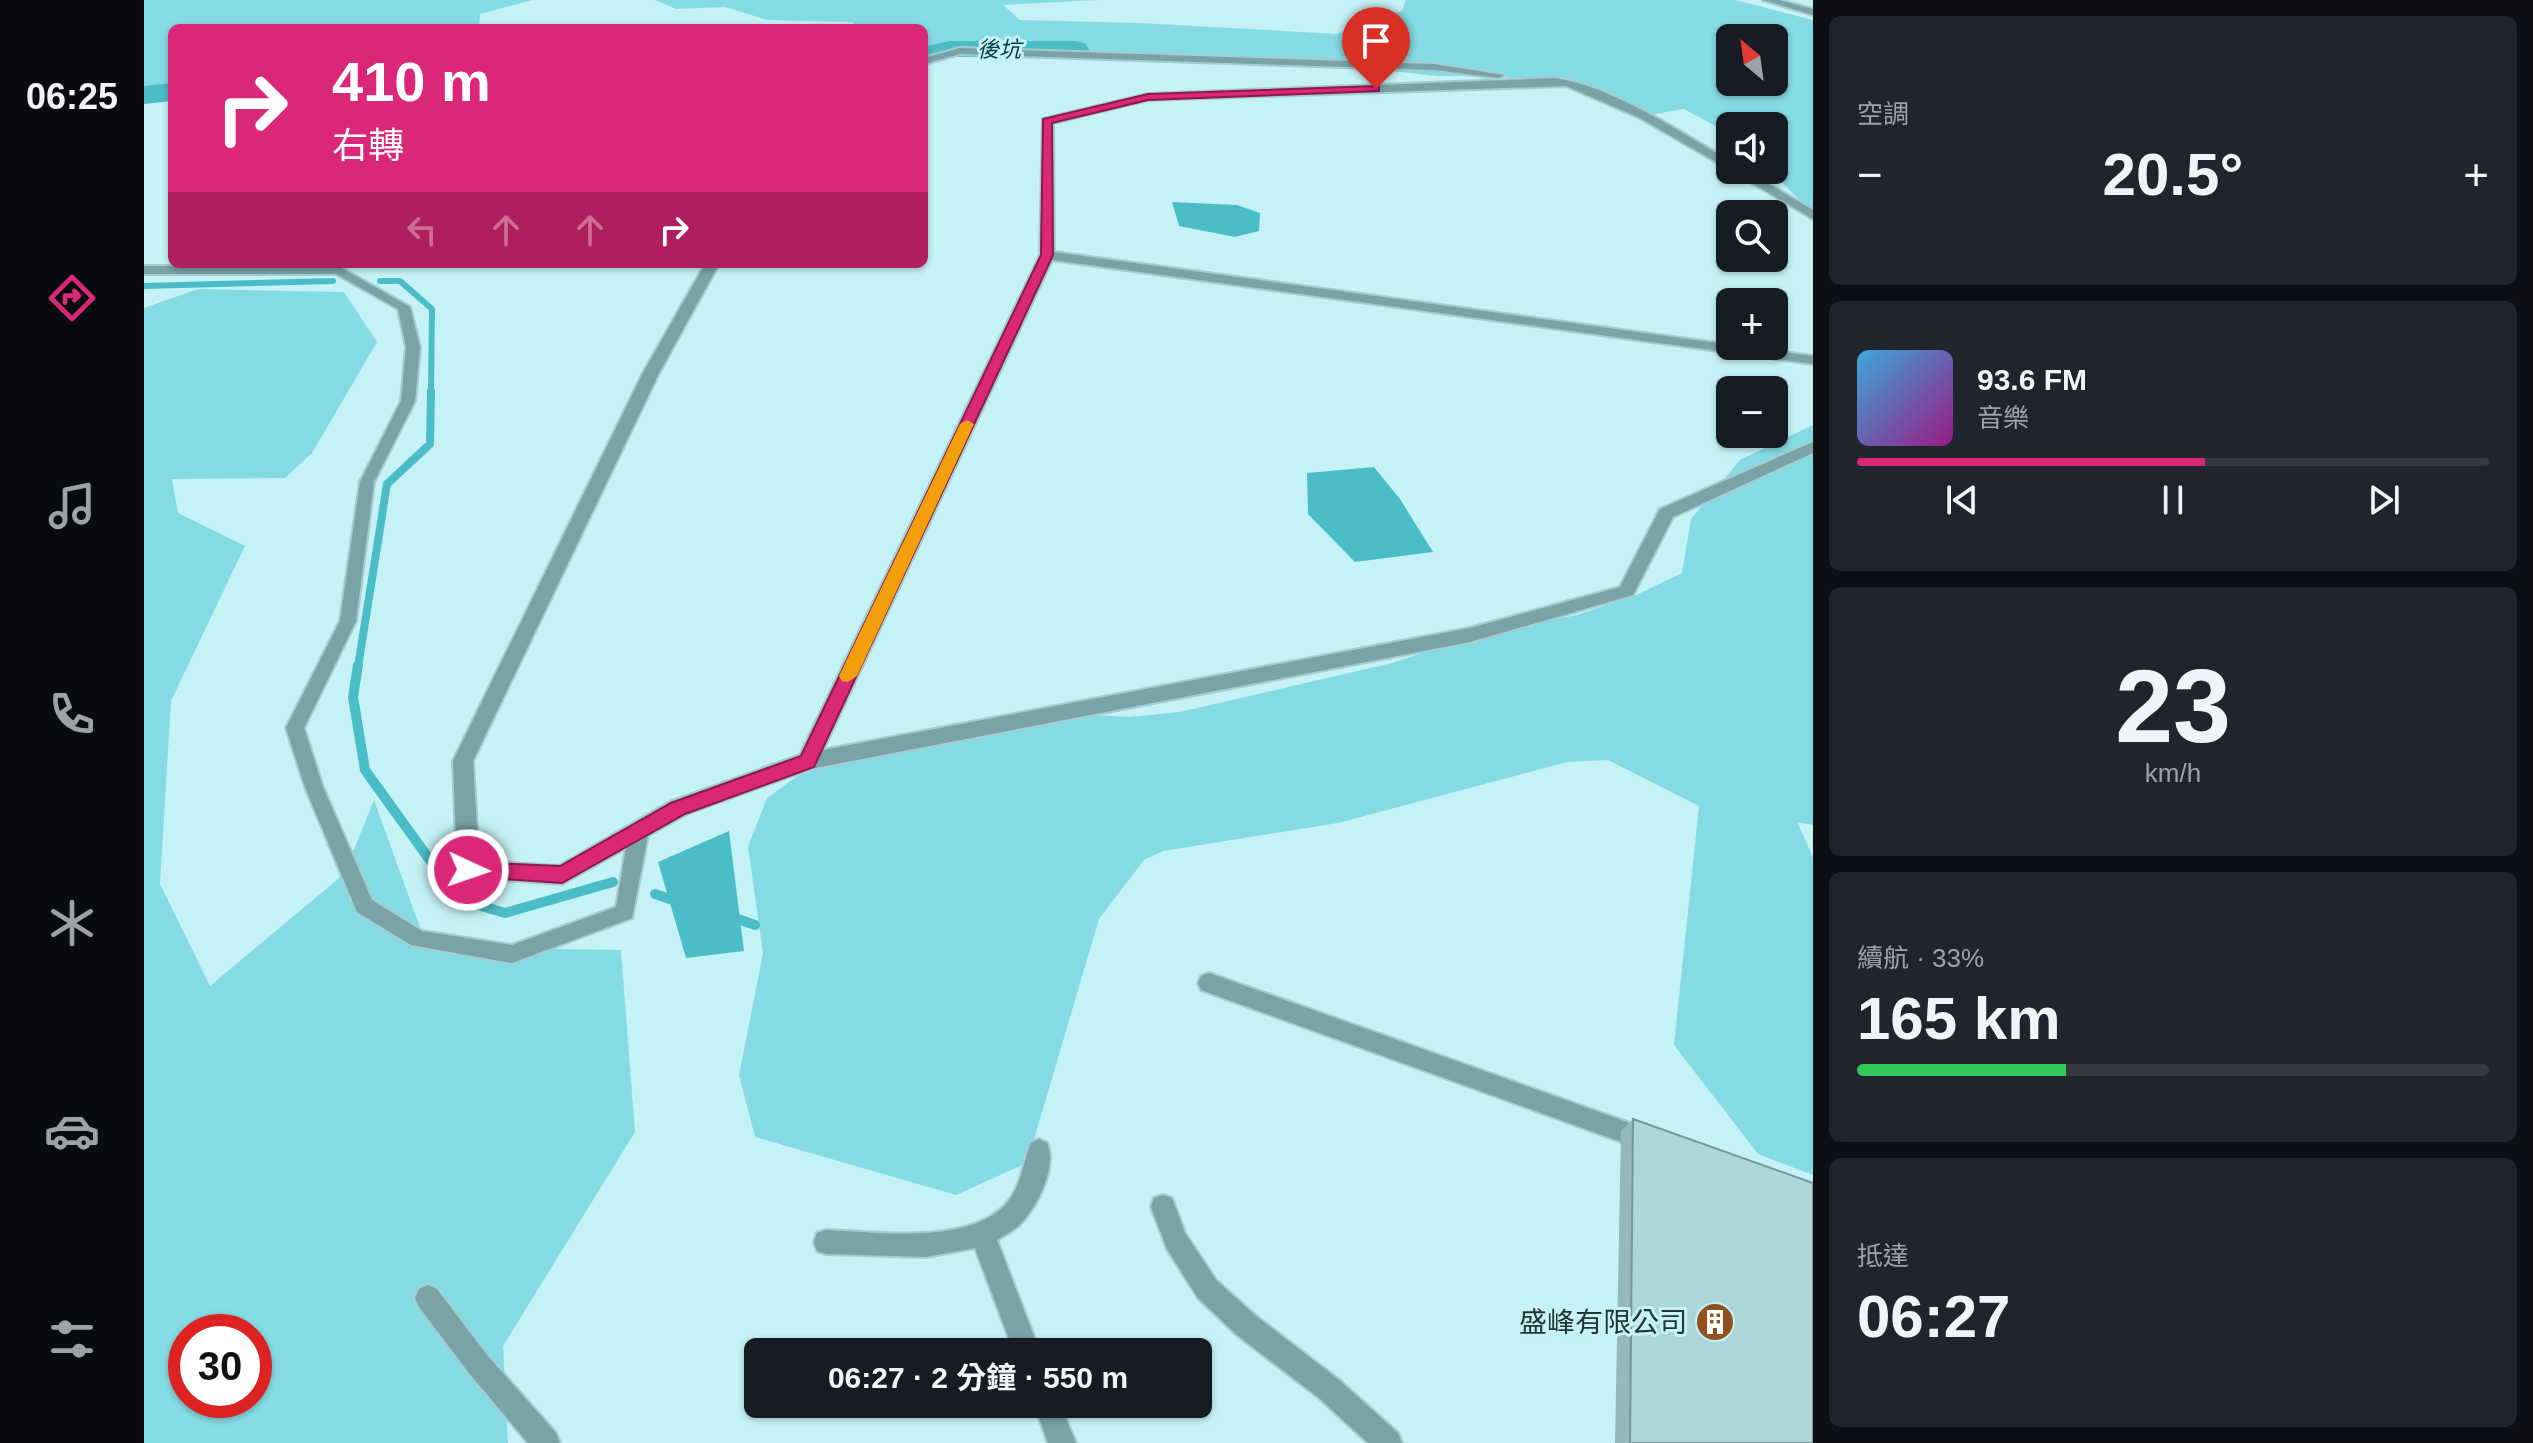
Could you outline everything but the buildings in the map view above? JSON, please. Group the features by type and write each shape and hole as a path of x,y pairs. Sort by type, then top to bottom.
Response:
{"street":[{"path":"1768,0 1813,12"},
{"path":"928,60 960,51 1434,67 1568,83 1644,116 1716,158"},
{"path":"808,761 1047,255 1047,121 1148,97 1568,83"},
{"path":"1760,184 1813,215"},
{"path":"1047,255 1813,360"},
{"path":"710,268 651,373 463,761 468,870 562,875 678,808 808,761 1470,635 1627,591 1666,513 1813,447"}],"lane":[{"path":"144,270 338,270 404,307 413,347 408,401 367,482 348,621 295,728 314,787 364,906 418,939 512,954 625,912 639,830"},
{"path":"1209,983 1656,1144"},
{"path":"826,1242 923,1246 983,1236 995,1230 1020,1206 1037,1177 1039,1151"},
{"path":"1163,1207 1174,1241 1217,1303 1319,1380 1388,1443"},
{"path":"983,1236 1022,1338"},
{"path":"428,1298 478,1364 546,1443"},
{"path":"1052,1418 1062,1443"}],"shaded area":[{"path":"144,0 532,0 480,14 479,24 168,24 168,95 144,98"},
{"path":"655,0 1097,0 1003,5 1020,20 1337,34 1402,11 1406,0 1735,0 1813,20 1813,214 1784,184 1788,184 1788,112 1716,112 1716,126 1684,109 1644,116 1568,83 1490,76 1438,76 1326,64 1004,50 928,54 928,24 767,20 725,7 676,9"},
{"path":"1172,202 1237,205 1260,213 1259,231 1235,237 1179,226"},
{"path":"198,289 344,292 377,342 312,453 285,478 172,479 178,513 245,546 171,701 160,884 210,986 344,874 374,800 427,947 621,950 635,1132 503,1346 508,1443 144,1443 144,308"},
{"path":"1813,425 1813,825 1797,822 1813,857 1813,1175 1758,1154 1674,1045 1699,806 1608,760 1567,762 1338,823 1163,851 1144,860 1099,919 1027,1163 956,1195 755,1137 739,1075 763,953 748,847 767,798 806,770 931,728 1055,713 1129,717 1180,712 1392,663 1491,631 1577,615 1634,596 1682,573 1691,519 1740,460 1765,448 1788,448 1788,437"},
{"path":"1374,467 1400,499 1433,552 1355,562 1308,514 1307,473"},
{"path":"729,831 744,951 686,958 658,862"}],"waterway":[{"name":"後坑","path":"928,55 949,49 1075,49"},
{"name":"後坑","path":"144,95 168,92"},
{"path":"144,286 333,281"},
{"path":"380,281 400,281 432,309 431,393"},
{"path":"358,667 387,484 430,444 431,391"},
{"path":"358,665 353,697 365,770 458,899 505,913 613,882"},
{"path":"655,894 679,902"},
{"path":"732,917 755,925"}],"slow traffic":[{"path":"848,676 967,424"}],"place":[{"name":"盛峰有限公司","path":"1715,1322"}],"route":[{"path":"468,870 562,875 678,808 808,761 1047,255 1047,121 1148,97 1376,89"}]}
